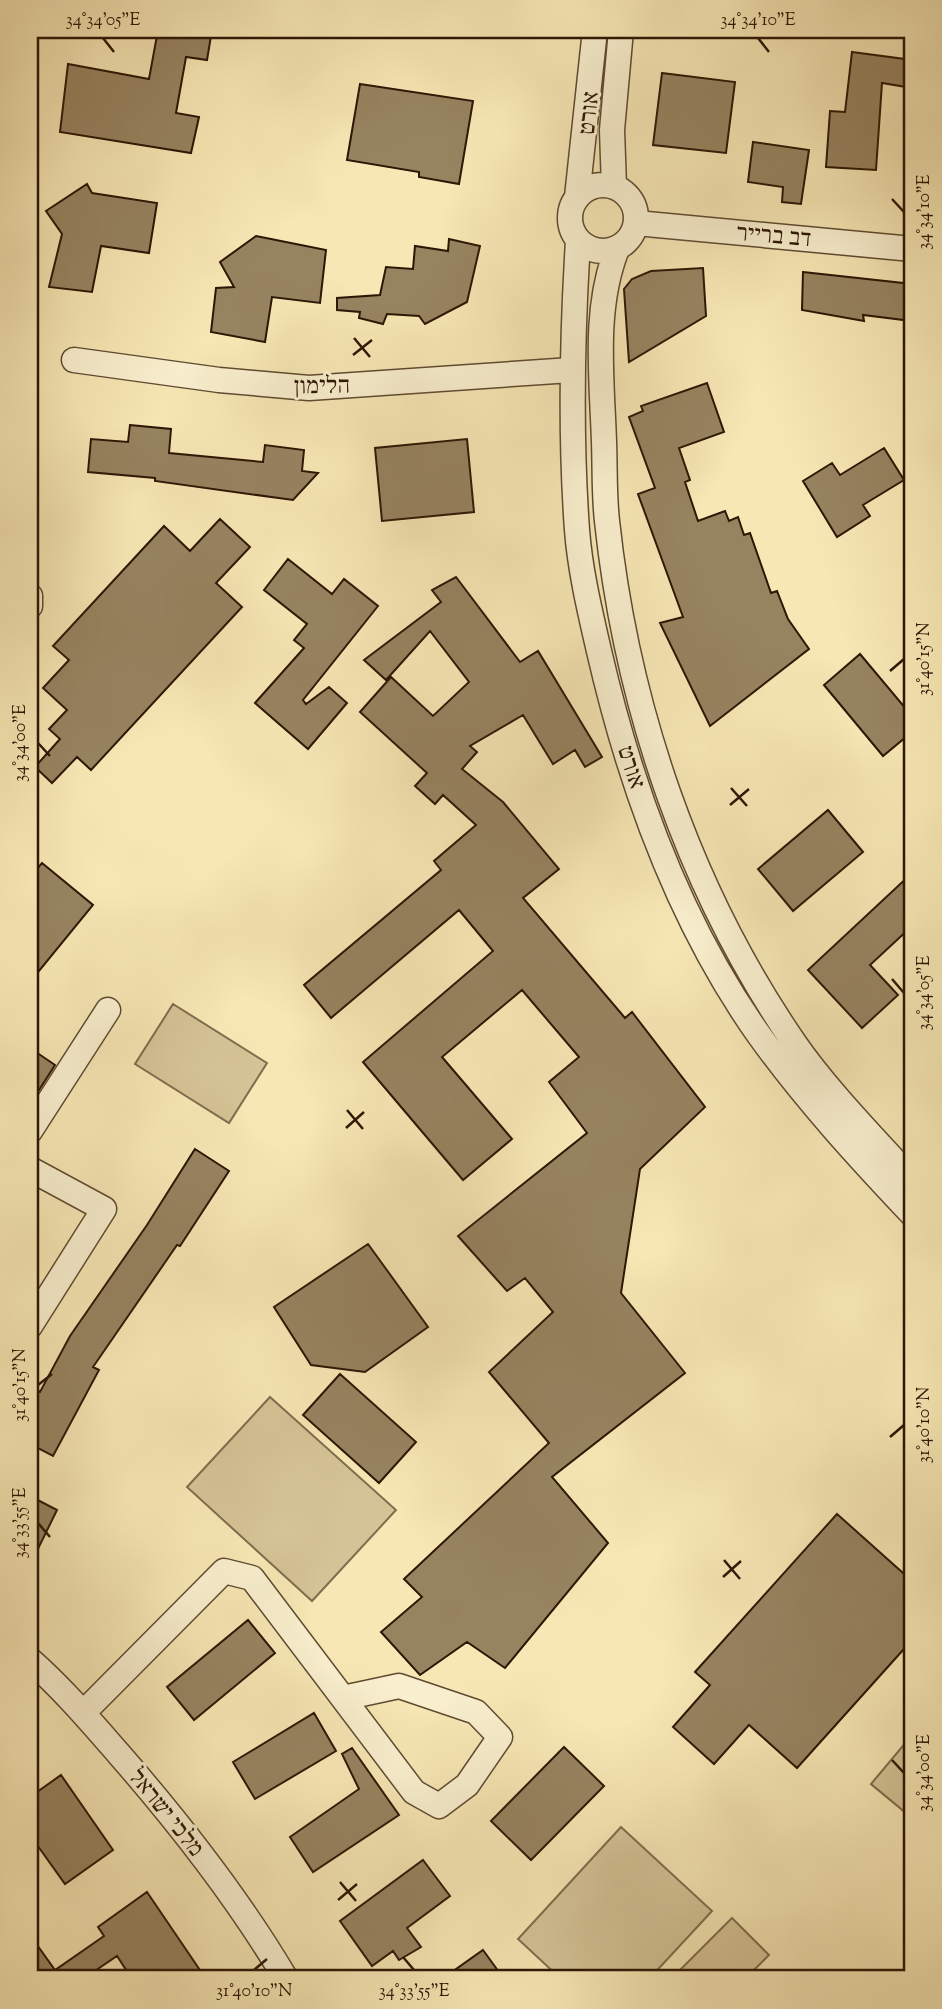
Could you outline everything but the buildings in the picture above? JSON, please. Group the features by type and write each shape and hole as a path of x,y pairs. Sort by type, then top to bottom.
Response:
{"street":[{"name":"אורט","path":"577,197 596,30"},
{"name":"אורט","path":"614,187 612,130 621,30"},
{"path":"594,186 614,187 631,201 636,223 626,243 617,248 598,251 578,241 569,218 577,197 594,186"},
{"name":"דב ברייר","path":"636,223 912,249"},
{"name":"אורט","path":"578,241 570,370 577,531 591,619 617,722 672,878 695,928 758,1033 813,1105 912,1214"},
{"name":"אורט","path":"617,248 605,288 600,370 606,520 620,616 645,719 671,807 687,849 746,965 796,1046 912,1180"},
{"name":"הלימון","path":"74,360 219,380 309,388 570,370"},
{"path":"30,596 30,606"},
{"path":"30,1131 108,1010"},
{"path":"30,1169 104,1209 33,1313"},
{"path":"83,1713 224,1571 252,1578 414,1792 439,1806 467,1785 500,1737 476,1712 399,1686 343,1698"},
{"name":"מלכי ישראל","path":"30,1660 83,1713 159,1799 216,1873 286,1979"}],"shaded area":[{"path":"173,1004 267,1063 229,1123 135,1064"},
{"path":"270,1397 396,1510 312,1601 187,1487"},
{"path":"912,1735 912,1818 871,1784"},
{"path":"621,1827 712,1911 649,1979 561,1979 518,1939"},
{"path":"732,1918 769,1955 745,1979 671,1979"}]}
